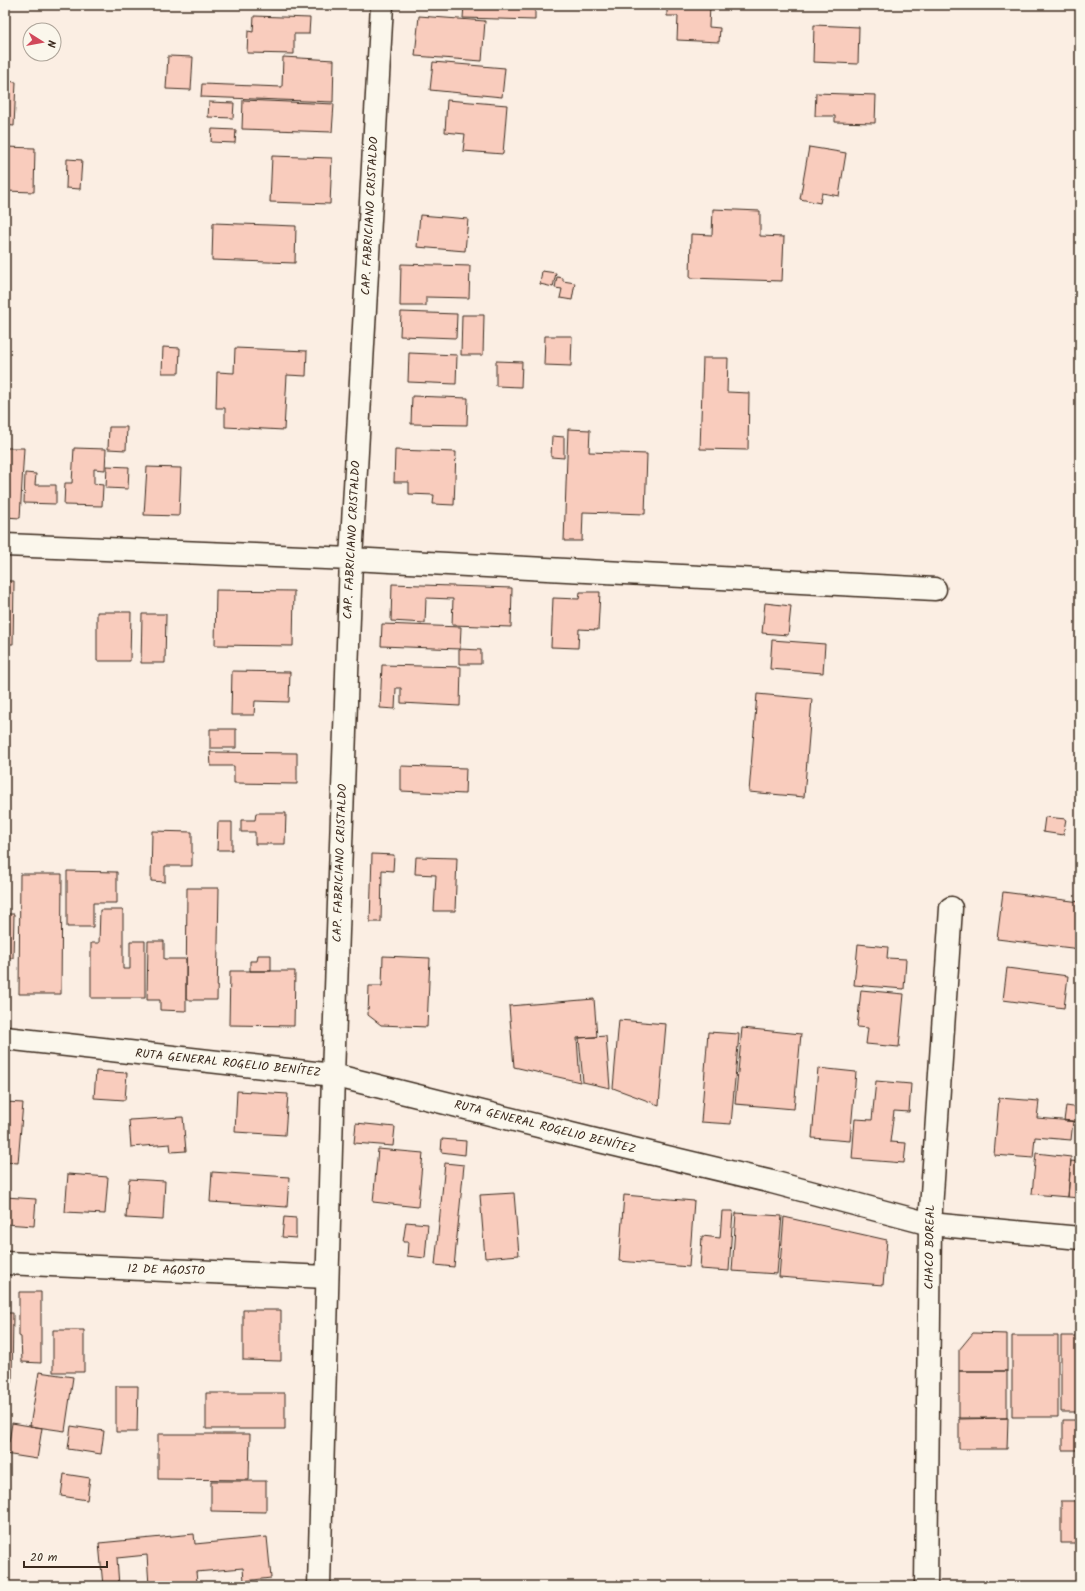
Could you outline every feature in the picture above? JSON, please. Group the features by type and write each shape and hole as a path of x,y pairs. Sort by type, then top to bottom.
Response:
{"street":[{"name":"CAP. FABRICIANO CRISTALDO","path":"319,1586 333,1075 351,559 382,5"},
{"path":"5,545 351,559 935,589"},
{"name":"CHACO BOREAL","path":"926,1586 930,1224 951,908"},
{"name":"RUTA GENERAL ROGELIO BENÍTEZ","path":"5,1038 333,1075 772,1182 930,1224 1080,1238"},
{"name":"12 DE AGOSTO","path":"5,1263 328,1277"}],"building":[{"path":"270,5 308,5 308,10 270,9"},
{"path":"464,5 535,5 535,20 463,18"},
{"path":"667,5 710,5 709,27 720,28 719,42 677,40 678,16 667,16"},
{"path":"254,16 310,18 309,34 294,34 294,54 247,53 248,31 253,32"},
{"path":"419,16 485,21 482,61 415,56"},
{"path":"814,25 859,27 858,64 813,62"},
{"path":"168,56 193,57 191,90 166,89"},
{"path":"283,57 334,60 333,102 201,97 202,84 282,87"},
{"path":"433,62 505,68 502,97 430,90"},
{"path":"5,81 16,82 14,126 5,125"},
{"path":"816,93 876,95 875,123 835,122 835,116 815,116"},
{"path":"243,100 334,104 332,132 242,129"},
{"path":"447,100 507,105 503,154 463,151 465,134 445,132"},
{"path":"209,102 234,103 233,118 208,117"},
{"path":"212,129 236,130 235,143 211,142"},
{"path":"5,147 35,148 34,192 5,191"},
{"path":"809,147 846,153 839,196 822,193 820,203 800,199"},
{"path":"272,156 332,158 330,204 270,202"},
{"path":"67,159 82,160 80,189 66,188"},
{"path":"713,209 760,211 760,236 784,237 782,281 690,278 691,234 712,235"},
{"path":"420,215 468,219 465,251 417,247"},
{"path":"213,223 296,226 295,263 212,260"},
{"path":"401,264 470,266 469,298 426,297 426,306 400,306"},
{"path":"542,271 556,273 553,287 540,284"},
{"path":"557,277 563,278 563,281 575,283 572,300 560,298 562,289 555,288"},
{"path":"401,312 457,314 456,338 400,336"},
{"path":"462,315 484,315 483,355 461,355"},
{"path":"545,336 572,336 571,366 544,365"},
{"path":"163,347 180,348 179,373 162,373"},
{"path":"235,348 307,351 306,376 287,375 284,430 225,427 225,408 216,408 217,372 234,373"},
{"path":"409,353 457,355 456,384 408,382"},
{"path":"703,358 728,358 727,392 749,393 748,450 700,449"},
{"path":"496,361 522,362 521,387 496,386"},
{"path":"412,396 468,398 467,425 411,424"},
{"path":"109,427 127,427 126,450 108,449"},
{"path":"568,429 590,430 589,452 647,454 645,514 583,512 582,541 564,541"},
{"path":"552,436 564,437 564,458 551,457"},
{"path":"5,448 24,448 20,518 5,517"},
{"path":"74,448 106,449 105,470 94,469 94,484 103,485 102,506 64,505 65,483 72,483"},
{"path":"395,450 456,452 454,505 433,504 434,495 409,494 409,482 394,482"},
{"path":"107,466 129,467 128,489 106,488"},
{"path":"147,467 181,468 179,516 144,515"},
{"path":"25,473 36,474 35,485 56,485 56,504 24,503"},
{"path":"5,581 14,581 13,644 5,644"},
{"path":"392,584 512,588 511,627 452,625 453,599 426,598 425,623 391,621"},
{"path":"216,590 294,591 293,646 215,645"},
{"path":"580,592 600,592 598,630 579,629 578,648 551,647 553,598 579,599"},
{"path":"765,603 791,606 788,635 762,633"},
{"path":"97,612 131,612 130,661 97,661"},
{"path":"142,614 166,614 165,663 141,663"},
{"path":"382,624 461,627 460,649 381,646"},
{"path":"772,640 825,644 823,673 770,669"},
{"path":"459,649 481,650 481,664 459,664"},
{"path":"382,665 461,667 460,706 401,703 401,688 396,688 395,709 380,708"},
{"path":"232,671 290,672 289,702 255,701 254,715 231,715"},
{"path":"757,694 812,699 804,797 749,792"},
{"path":"210,729 236,729 236,748 210,748"},
{"path":"210,752 297,753 297,784 234,783 234,766 211,766"},
{"path":"401,766 466,768 465,794 401,791"},
{"path":"256,813 286,813 285,844 255,844 255,832 241,832 241,820 255,820"},
{"path":"1045,817 1066,819 1063,835 1043,832"},
{"path":"218,822 232,822 232,850 217,850"},
{"path":"152,831 192,832 192,866 165,866 165,882 151,881"},
{"path":"372,854 394,855 393,871 382,870 381,922 370,922"},
{"path":"416,857 457,858 455,911 434,911 436,875 415,874"},
{"path":"67,871 117,872 117,903 93,903 93,927 67,927"},
{"path":"20,874 62,874 61,994 19,994"},
{"path":"187,888 219,888 217,1000 186,1000"},
{"path":"1003,892 1080,902 1080,949 997,939"},
{"path":"100,910 123,910 123,969 130,969 130,941 145,941 145,998 91,998 91,943 99,943"},
{"path":"5,914 14,914 13,958 5,958"},
{"path":"148,941 164,941 164,959 186,959 186,1011 160,1010 160,1000 147,1000"},
{"path":"858,944 888,947 887,958 906,959 904,989 854,985"},
{"path":"258,955 271,955 271,971 250,971 250,961 257,961"},
{"path":"383,956 430,958 427,1027 381,1025 368,1015 369,986 382,986"},
{"path":"1007,968 1068,976 1064,1008 1003,1000"},
{"path":"230,971 295,971 294,1026 229,1025"},
{"path":"861,990 904,994 899,1047 866,1044 868,1028 857,1027"},
{"path":"594,999 597,1037 577,1038 580,1082 514,1067 509,1006"},
{"path":"619,1020 666,1024 659,1105 613,1088"},
{"path":"742,1028 801,1034 794,1109 735,1104"},
{"path":"708,1032 739,1034 731,1124 701,1122"},
{"path":"606,1036 610,1088 583,1082 579,1038"},
{"path":"818,1068 856,1072 850,1141 812,1138"},
{"path":"96,1071 127,1073 125,1100 94,1098"},
{"path":"876,1081 911,1084 909,1112 894,1111 890,1142 906,1143 904,1163 852,1159 855,1119 872,1120"},
{"path":"237,1091 288,1094 285,1135 235,1132"},
{"path":"999,1098 1039,1101 1037,1118 1073,1121 1071,1140 1035,1137 1033,1158 994,1155"},
{"path":"5,1102 23,1103 18,1163 5,1162"},
{"path":"1066,1106 1080,1108 1080,1122 1064,1121"},
{"path":"183,1117 186,1151 171,1152 170,1144 131,1147 129,1120"},
{"path":"356,1123 395,1127 393,1146 354,1143"},
{"path":"442,1139 466,1141 465,1155 441,1152"},
{"path":"378,1149 423,1153 418,1207 373,1202"},
{"path":"1036,1153 1071,1157 1068,1197 1032,1194"},
{"path":"1071,1161 1080,1162 1080,1198 1068,1197"},
{"path":"445,1163 464,1165 454,1267 435,1265"},
{"path":"212,1172 289,1177 287,1207 210,1202"},
{"path":"68,1174 108,1177 105,1214 65,1212"},
{"path":"129,1179 165,1181 163,1220 126,1218"},
{"path":"514,1193 519,1255 485,1258 480,1195"},
{"path":"624,1195 694,1201 689,1267 619,1261"},
{"path":"5,1197 36,1199 34,1226 5,1224"},
{"path":"722,1211 733,1211 729,1271 700,1269 702,1236 720,1238"},
{"path":"736,1213 782,1216 777,1274 732,1271"},
{"path":"284,1217 296,1218 296,1238 282,1237"},
{"path":"784,1217 887,1240 883,1285 779,1277"},
{"path":"406,1222 428,1224 425,1258 407,1256 408,1242 403,1242"},
{"path":"19,1292 41,1292 41,1363 22,1362 21,1337 19,1336"},
{"path":"243,1310 281,1310 281,1361 243,1360"},
{"path":"5,1313 13,1313 12,1383 5,1383"},
{"path":"53,1330 84,1330 84,1372 53,1372"},
{"path":"973,1333 1007,1334 1007,1371 959,1371 959,1350"},
{"path":"1012,1336 1058,1336 1058,1417 1012,1417"},
{"path":"1061,1336 1080,1336 1080,1412 1061,1412"},
{"path":"959,1371 1007,1371 1007,1418 959,1418"},
{"path":"39,1372 73,1377 65,1431 30,1426"},
{"path":"116,1386 138,1386 137,1432 116,1432"},
{"path":"206,1393 285,1393 285,1429 206,1429"},
{"path":"1008,1418 1007,1449 959,1449 959,1419"},
{"path":"1063,1420 1080,1420 1080,1450 1063,1450"},
{"path":"12,1423 42,1428 37,1459 5,1454 5,1441 9,1442"},
{"path":"71,1426 104,1431 101,1454 68,1449"},
{"path":"158,1434 250,1434 249,1480 158,1479"},
{"path":"64,1474 90,1478 87,1500 61,1496"},
{"path":"211,1481 266,1481 266,1512 211,1511"},
{"path":"1061,1501 1080,1501 1080,1543 1061,1543"},
{"path":"194,1534 195,1544 267,1537 271,1578 244,1581 243,1568 196,1572 197,1582 149,1586 147,1555 117,1558 119,1586 103,1586 99,1543"}]}
